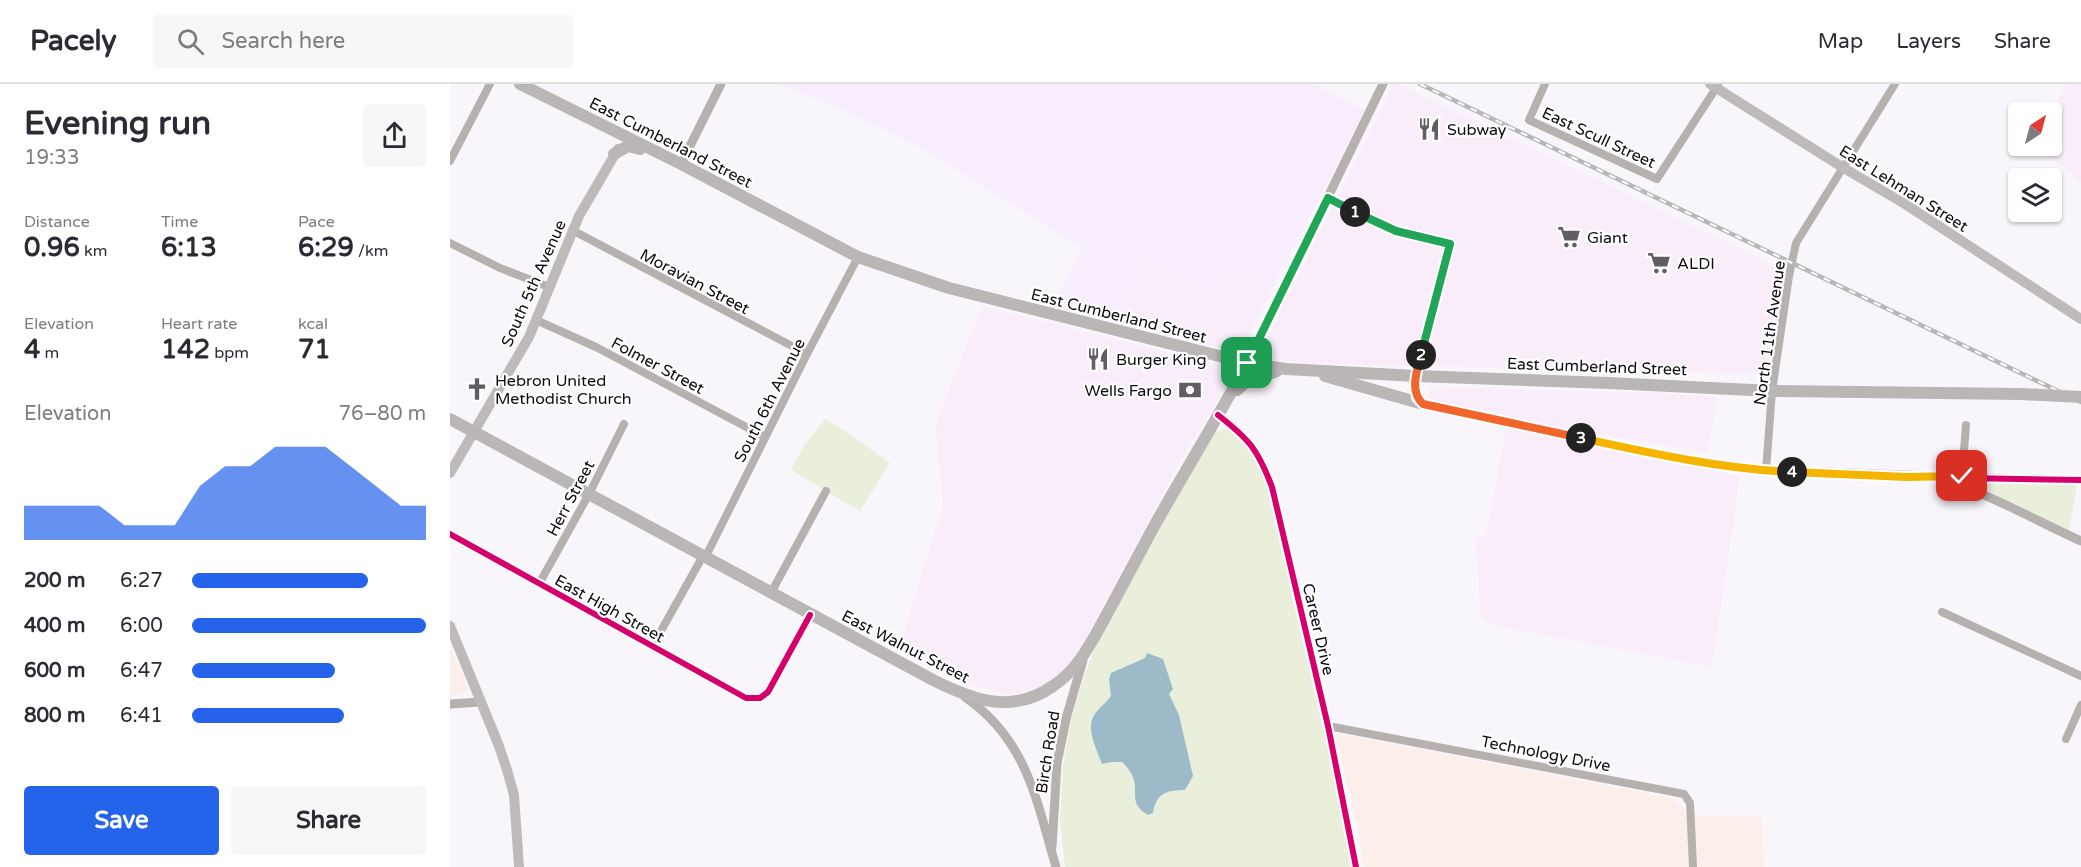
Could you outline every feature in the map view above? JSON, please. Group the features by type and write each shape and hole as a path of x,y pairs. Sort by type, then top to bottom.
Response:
{"highway":[{"name":"East Cumberland Street","path":"520,84 681,164 858,257 949,288 1247,363 1303,370 1772,391 2020,394 2081,397"},
{"path":"614,154 623,148 634,146 672,165 681,164"},
{"name":"East Walnut Street","path":"450,419 960,694 995,702 1028,697 1052,687 1066,676 1084,656 1152,529 1228,400 1247,363"},
{"path":"1228,400 1247,381 1263,374 1286,369"},
{"path":"1303,370 1423,404"}],"main road":[{"name":"East Lehman Street","path":"1715,85 1842,167 1905,204 2081,319"},
{"name":"South 5th Avenue","path":"450,473 536,320 572,230 625,137"},
{"path":"450,626 499,746 514,795 519,867"}],"street":[{"path":"450,161 490,84"},
{"path":"681,164 721,84"},
{"path":"1247,363 1383,84"},
{"name":"East Scull Street","path":"1545,84 1529,120 1658,179 1715,85"},
{"name":"North 11th Avenue","path":"1766,471 1772,391 1788,276 1796,243 1895,84"},
{"path":"1328,198 1390,229 1450,244 1416,376 1416,398 1423,404 1652,453 1766,471 2081,480"},
{"name":"Moravian Street","path":"572,230 807,354"},
{"path":"450,243 500,268 549,287"},
{"name":"South 6th Avenue","path":"652,647 705,555 858,257"},
{"name":"Folmer Street","path":"536,320 596,347 765,437"},
{"name":"Career Drive","path":"1218,415 1253,446 1263,462 1272,488 1328,726 1356,867"},
{"name":"Herr Street","path":"539,584 589,494 624,424"},
{"path":"1962,476 1966,425"},
{"path":"1930,477 1985,495 2081,541"},
{"path":"771,593 826,491"},
{"name":"East High Street","path":"450,534 746,698 760,698 768,692 810,615"},
{"path":"1942,612 2081,676"},
{"name":"Birch Road","path":"1052,855 1053,803 1057,763 1067,715 1084,656"},
{"name":"Birch Road","path":"960,694 982,708 1020,756 1030,778 1056,867"},
{"path":"450,704 480,702"},
{"path":"2066,739 2081,705"},
{"name":"Technology Drive","path":"1328,726 1684,794 1690,803 1693,867"}],"shaded area":[{"path":"780,84 1313,84 1365,110 1270,293 1223,268 1210,294 1148,261 1119,315 1122,324 1051,307 1082,248 922,148 836,107"},
{"path":"1394,84 1399,84 1783,269 1771,370 1767,374 1305,363 1266,358 1262,355 1261,350"},
{"path":"2067,84 2081,84 2081,182 2050,156 2062,156 2062,102 2057,102"},
{"path":"1148,261 1210,294 1223,268 1270,293 1241,351 1238,353 1122,324 1119,315"},
{"path":"983,306 1222,366 1232,374 1231,380 1183,456 1080,649 1060,674 1043,686 1011,695 957,681 899,649 943,505 936,426"},
{"path":"1429,387 1663,393 1718,397 1707,452 1510,420 1432,400 1428,397"},
{"path":"1506,428 1740,476 1712,667 1491,625 1480,614 1476,540 1487,533"},
{"path":"450,646 468,689 461,695 450,696"},
{"path":"1335,733 1672,798 1683,808 1685,816 1762,817 1764,867 1364,867 1358,826"}],"green space":[{"path":"825,419 890,463 860,511 791,470 803,447"},
{"path":"1225,429 1233,433 1245,445 1266,483 1331,763 1351,867 1065,867 1060,820 1063,766 1072,715 1085,673 1101,634 1190,471 1214,433"},
{"path":"1965,480 2077,485 2069,530"}],"water":[{"path":"1147,653 1163,659 1173,689 1169,694 1179,715 1193,776 1185,790 1163,794 1154,806 1153,813 1148,815 1136,802 1134,781 1122,762 1102,764 1091,729 1094,716 1111,696 1109,679 1111,673 1145,658"}],"railway":[{"path":"1420,84 2081,402"}],"cycle path":[{"path":"1328,198 1390,229 1450,244 1416,376 1416,398 1423,404 1652,454 1746,469 1907,477 2081,480"},
{"path":"1218,415 1252,446 1272,487 1328,726 1356,867"},
{"path":"450,534 746,698 760,698 768,692 810,615"}],"place":[{"name":"Subway","path":"1429,129"},
{"name":"Giant","path":"1569,237"},
{"name":"ALDI","path":"1659,263"},
{"name":"Burger King","path":"1098,359"},
{"name":"Hebron United Methodist Church","path":"477,389"},
{"name":"Wells Fargo","path":"1190,390"}],"route":[{"path":"1247,363 1328,198 1390,229 1450,244 1416,376 1416,398 1423,404 1652,453 1746,469 1907,477 1962,476"}]}
